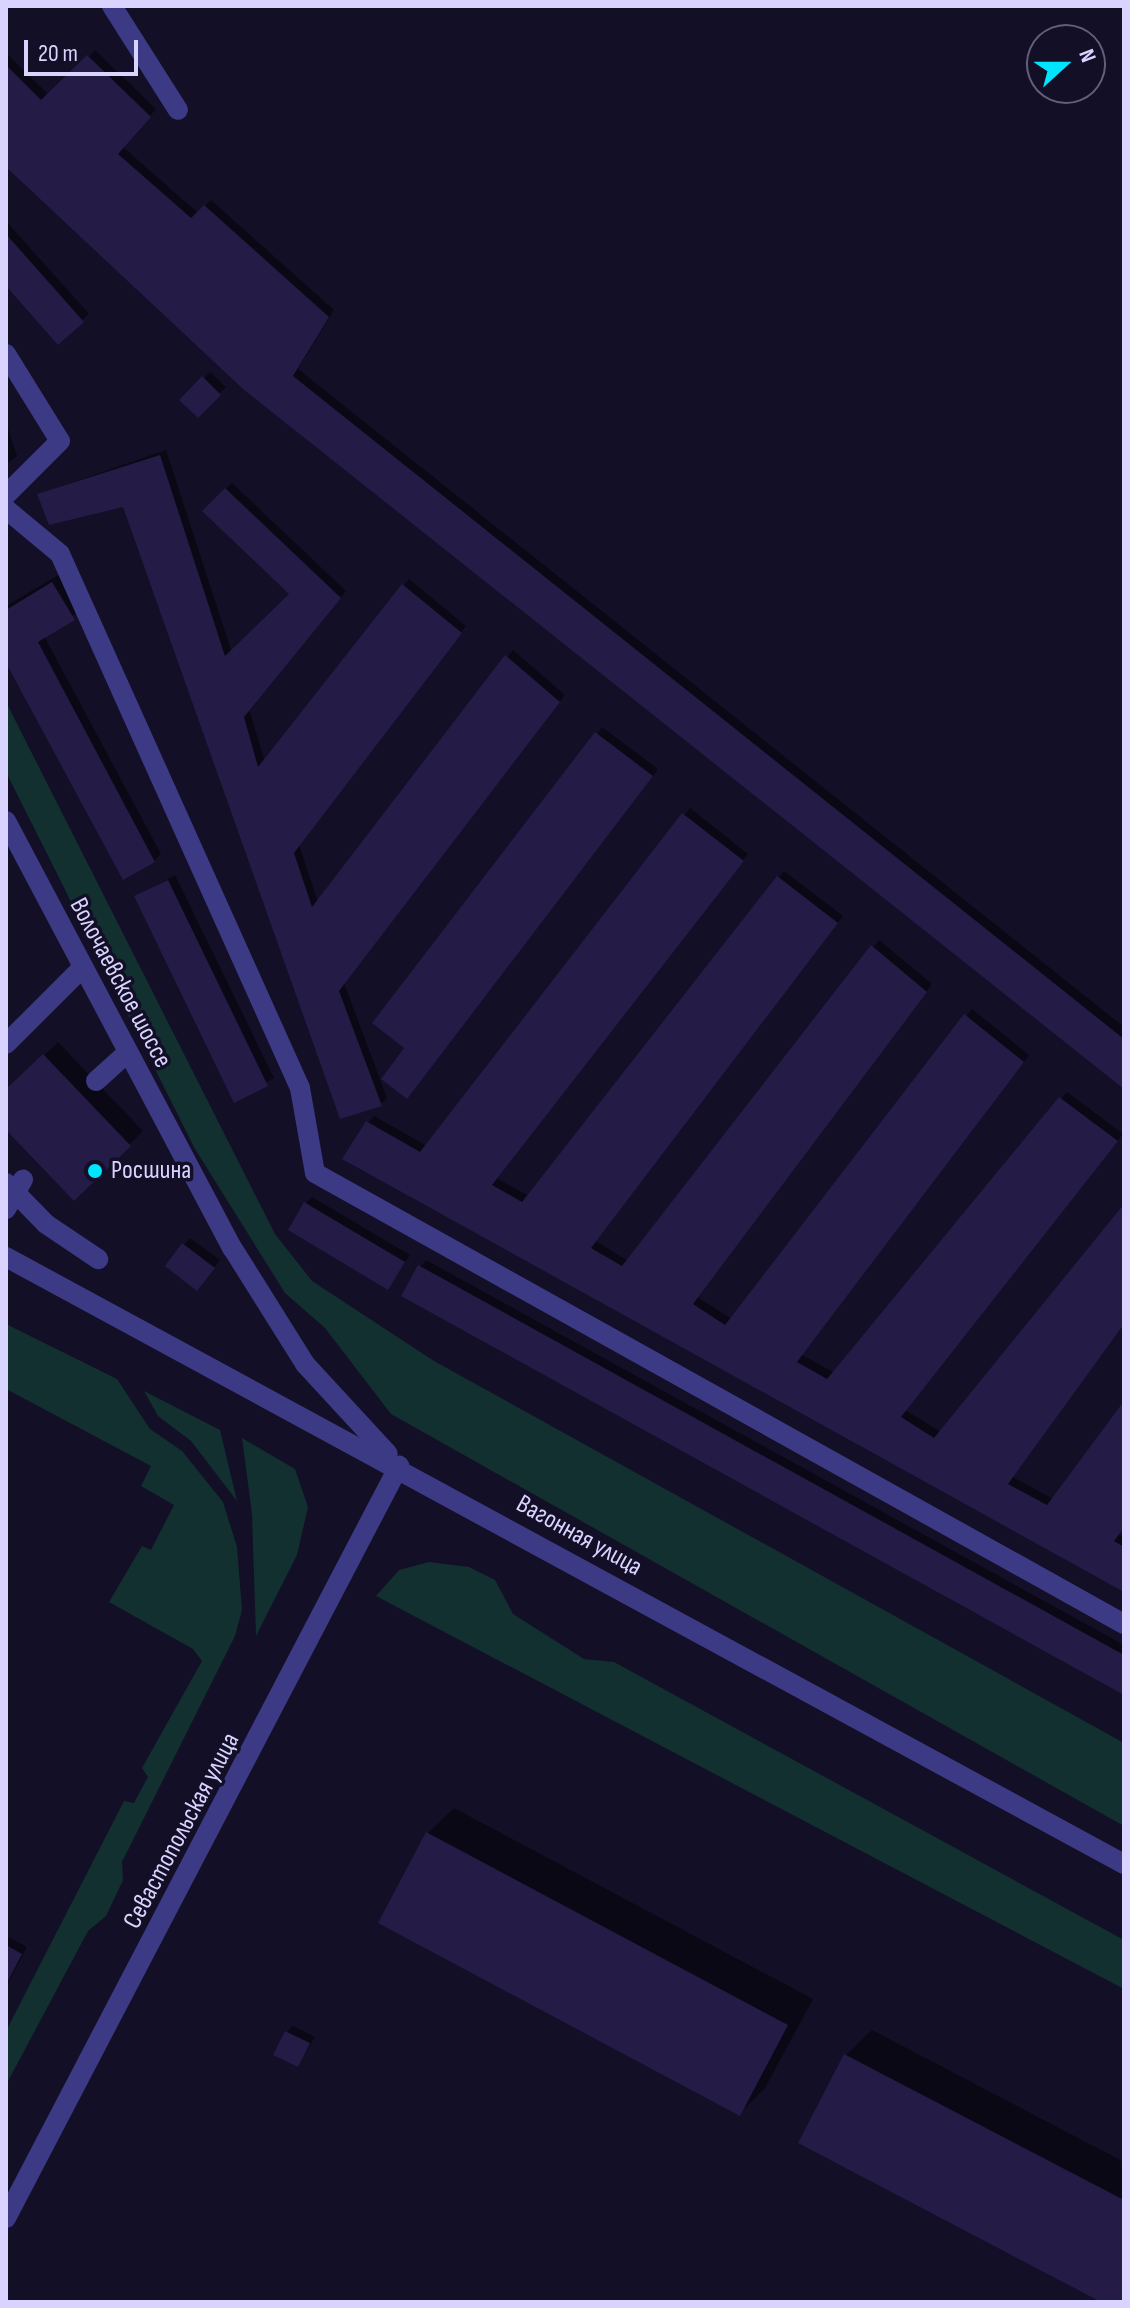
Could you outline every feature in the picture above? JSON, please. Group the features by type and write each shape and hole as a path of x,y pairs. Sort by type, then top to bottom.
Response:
{"street":[{"path":"112,6 178,110"},
{"path":"6,354 60,441 6,495"},
{"path":"6,509 60,554 300,1088 315,1173 1124,1624"},
{"name":"Волочаевское шоссе","path":"7,824 188,1169 305,1364 399,1466"},
{"path":"6,1044 82,968"},
{"path":"96,1081 127,1053"},
{"path":"13,1191 46,1224 98,1259"},
{"name":"Вагонная улица","path":"6,1257 399,1466 1124,1864"},
{"name":"Севастопольская улица","path":"6,2218 399,1466"}],"green space":[{"path":"6,702 275,1234 312,1281 434,1361 1124,1743 1124,1826 391,1414 325,1328 285,1293 195,1149 6,772"},
{"path":"6,1324 117,1379 150,1429 182,1451 223,1502 237,1547 242,1610 235,1636 122,1862 123,1880 106,1916 88,1931 6,2085 6,2031 124,1801 134,1803 148,1777 142,1768 202,1661 193,1649 109,1602 142,1546 151,1550 174,1505 141,1486 151,1466 6,1389"},
{"path":"144,1391 220,1430 237,1501 191,1441 158,1416"},
{"path":"242,1438 295,1469 308,1507 297,1555 256,1636 252,1514"},
{"path":"429,1562 469,1567 495,1580 513,1614 584,1659 614,1662 1124,1940 1124,1989 376,1596 399,1570"}],"building":[{"path":"87,55 151,117 118,154 191,218 204,205 329,317 293,376 1124,1039 1124,1089 243,389 6,167 6,65 41,100"},
{"path":"6,234 84,322 58,345 6,286"},
{"path":"202,376 221,395 198,418 179,400"},
{"path":"160,455 225,656 289,594 202,511 225,488 341,598 244,717 258,767 402,584 462,633 294,853 312,907 505,655 560,702 339,991 382,1106 340,1119 123,507 49,525 37,494"},
{"path":"52,582 75,620 38,642 155,862 123,880 6,663 6,610"},
{"path":"595,732 653,776 407,1099 381,1079 404,1048 372,1023"},
{"path":"682,813 744,861 492,1185 522,1202 777,876 838,923 591,1248 622,1266 871,945 927,992 693,1304 725,1325 964,1014 1024,1062 797,1362 827,1379 1059,1097 1118,1141 901,1417 934,1438 1124,1204 1124,1324 1008,1484 1047,1505 1124,1401 1124,1528 1114,1541 1124,1547 1124,1592 342,1159 366,1121 420,1152"},
{"path":"168,880 268,1086 234,1103 134,896"},
{"path":"43,1054 131,1146 74,1201 6,1130 6,1089"},
{"path":"304,1202 405,1262 388,1290 288,1230"},
{"path":"182,1243 215,1268 197,1291 165,1266"},
{"path":"418,1265 1124,1655 1124,1695 401,1296"},
{"path":"426,1832 788,2025 740,2116 378,1923"},
{"path":"6,1945 22,1954 6,1985"},
{"path":"285,2031 310,2043 298,2067 273,2055"},
{"path":"844,2054 1124,2200 1124,2302 1101,2302 798,2143"}],"place":[{"name":"Росшина","path":"95,1171"}]}
